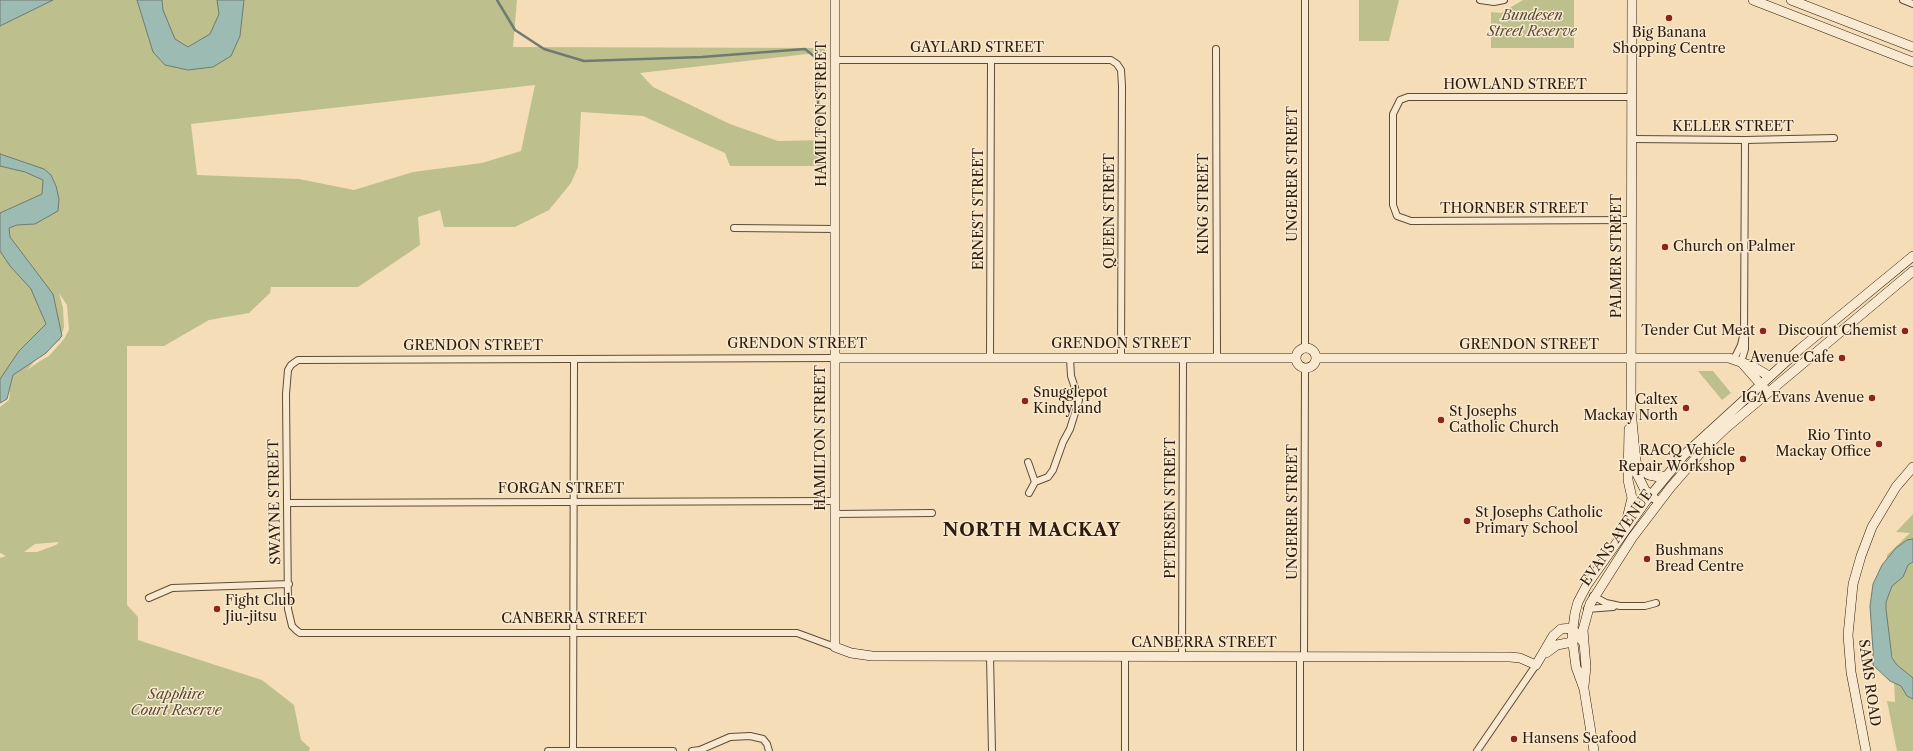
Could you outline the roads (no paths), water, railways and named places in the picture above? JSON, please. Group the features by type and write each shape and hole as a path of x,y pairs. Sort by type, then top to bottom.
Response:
{"street":[{"name":"HAMILTON STREET","path":"835,0 835,647"},
{"name":"UNGERER STREET","path":"1305,0 1306,347"},
{"path":"1480,0 1494,2 1504,0"},
{"name":"PALMER STREET","path":"1632,0 1631,410 1635,459 1639,478 1648,499"},
{"path":"1753,0 1913,62"},
{"path":"1791,0 1913,47"},
{"path":"1902,0 1913,4"},
{"name":"KING STREET","path":"1216,49 1216,358"},
{"name":"GAYLARD STREET","path":"835,60 1111,60 1117,64"},
{"name":"ERNEST STREET","path":"990,358 991,60"},
{"name":"QUEEN STREET","path":"1117,64 1121,70 1122,86 1121,358"},
{"name":"HOWLAND STREET","path":"1397,216 1393,205 1393,114 1400,100 1408,97 1632,97"},
{"name":"KELLER STREET","path":"1632,139 1745,140 1834,138"},
{"path":"1745,140 1744,332 1739,361 1760,384 1771,390"},
{"name":"THORNBER STREET","path":"1397,216 1411,221 1631,220"},
{"path":"734,228 836,230"},
{"name":"EVANS AVENUE","path":"1574,635 1578,602 1587,585 1665,476 1696,443 1769,376 1913,256"},
{"name":"EVANS AVENUE","path":"1584,690 1586,665 1583,642 1584,620 1587,609 1593,596 1657,504 1706,447 1771,390 1913,272"},
{"path":"1864,296 1866,302 1871,306"},
{"path":"1852,306 1856,309 1860,316"},
{"path":"1306,347 1312,350 1316,358 1311,366 1305,368 1297,364 1295,358 1297,352 1306,347"},
{"path":"1029,493 1035,482 1048,476 1053,470 1078,408 1079,400 1071,376 1070,358"},
{"name":"PETERSEN STREET","path":"1182,657 1183,358"},
{"name":"GRENDON STREET","path":"298,360 1295,358"},
{"name":"GRENDON STREET","path":"1316,358 1631,359 1739,361 1769,376"},
{"name":"SWAYNE STREET","path":"298,360 291,365 288,370 287,380 288,608 292,626 300,633 310,633"},
{"path":"573,751 574,360"},
{"name":"UNGERER STREET","path":"1300,751 1305,368"},
{"path":"1631,410 1628,482 1631,490 1636,496 1648,499 1657,504"},
{"path":"1635,459 1640,468 1646,473 1657,477 1665,476"},
{"path":"1028,462 1035,482"},
{"name":"SAMS ROAD","path":"1866,751 1850,664 1848,635 1853,584 1861,556 1872,527 1896,487 1913,467"},
{"path":"1623,534 1631,504 1631,490"},
{"name":"FORGAN STREET","path":"288,503 835,501"},
{"path":"835,514 932,513"},
{"path":"149,598 172,588 288,584"},
{"path":"1578,602 1593,596 1606,603 1620,606"},
{"path":"1587,609 1620,606 1645,606 1656,603"},
{"name":"EVANS AVENUE","path":"1574,635 1584,620"},
{"path":"1477,751 1543,655 1549,642 1558,632 1564,628 1583,642"},
{"name":"CANBERRA STREET","path":"310,633 797,633 851,653 872,656 1514,657 1536,665"},
{"path":"1543,655 1556,645 1574,635"},
{"path":"1574,635 1576,667 1584,690 1594,751"},
{"path":"990,656 992,751"},
{"path":"1125,656 1125,751"},
{"path":"692,751 700,750 730,737 750,736 763,739 768,744 769,751"},
{"path":"548,751 673,751"}],"water":[{"path":"0,0 53,0 0,26"},
{"path":"137,0 162,0 163,10 175,39 188,47 210,34 219,14 217,0 244,0 240,36 231,56 213,67 188,70 165,65 153,52"},
{"path":"0,154 44,169 51,175 56,186 59,199 58,211 35,224 17,225 9,228 10,237 53,294 62,336 46,353 13,375 7,399 0,403 0,379 19,351 46,324 31,289 10,266 0,251 0,213 42,194 43,180 25,172 0,166"},
{"path":"1913,539 1913,562 1908,565 1903,577 1892,586 1886,602 1886,609 1892,658 1897,665 1913,678 1913,699 1907,696 1901,686 1890,681 1873,665 1870,606 1873,584 1882,565 1896,548 1907,540"}],"waterway":[{"path":"497,0 515,30 544,49 584,61 702,57 805,49 815,57 819,77 819,134"}],"place":[{"name":"Big Banana Shopping Centre","path":"1669,18"},
{"name":"Church on Palmer","path":"1665,247"},
{"name":"Tender Cut Meat","path":"1763,331"},
{"name":"Discount Chemist","path":"1905,331"},
{"name":"Avenue Cafe","path":"1842,358"},
{"name":"IGA Evans Avenue","path":"1872,398"},
{"name":"Snugglepot Kindyland","path":"1025,401"},
{"name":"Caltex Mackay North","path":"1686,408"},
{"name":"St Josephs Catholic Church","path":"1441,420"},
{"name":"Rio Tinto Mackay Office","path":"1879,444"},
{"name":"RACQ Vehicle Repair Workshop","path":"1743,459"},
{"name":"St Josephs Catholic Primary School","path":"1467,521"},
{"name":"Bushmans Bread Centre","path":"1647,559"},
{"name":"Fight Club Jiu-jitsu","path":"217,609"},
{"name":"Hansens Seafood","path":"1514,739"}],"district":[{"name":"NORTH MACKAY","path":"1032,531"}],"park label":[{"name":"Bundesen Street Reserve","path":"1532,24"},
{"name":"Sapphire Court Reserve","path":"176,704"}]}
